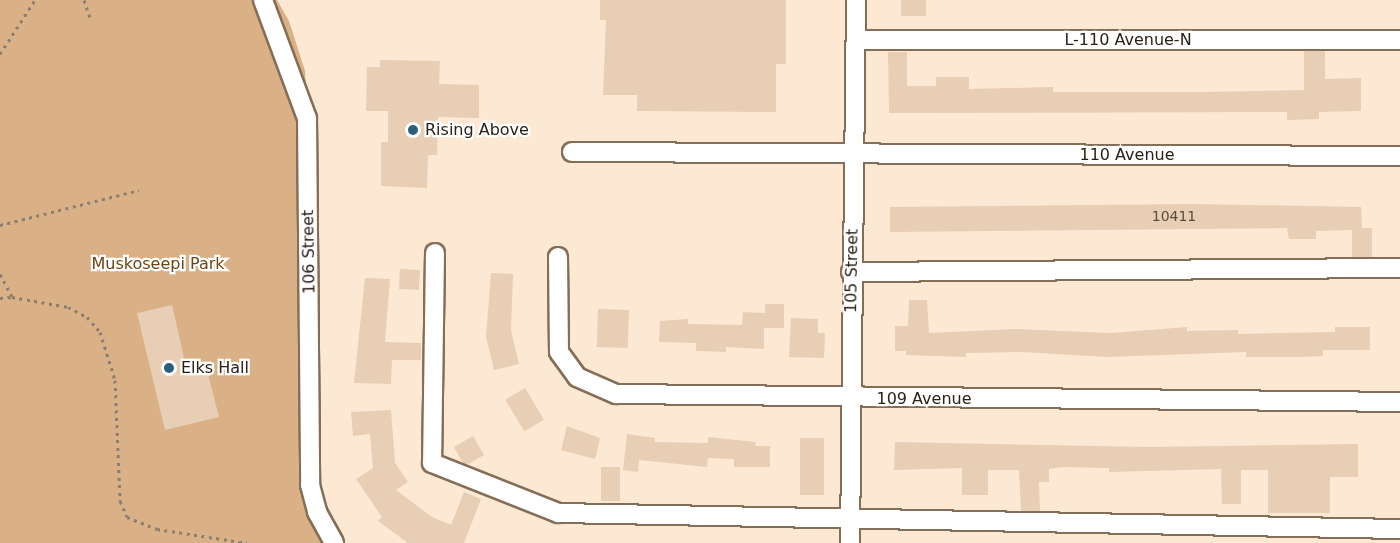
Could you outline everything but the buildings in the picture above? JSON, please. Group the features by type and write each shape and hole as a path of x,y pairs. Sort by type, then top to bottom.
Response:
{"street":[{"name":"106 Street","path":"263,0 308,118 310,485 317,512 334,543"},
{"name":"105 Street","path":"850,543 851,272 856,0"},
{"name":"L-110 Avenue-N","path":"856,40 1400,40"},
{"name":"110 Avenue","path":"572,152 1400,156"},
{"path":"435,253 432,464 558,513 1400,529"},
{"name":"109 Avenue","path":"558,257 559,352 577,377 616,394 1400,402"},
{"path":"851,272 1400,268"}],"path":[{"path":"0,54 35,0"},
{"path":"86,0 90,17"},
{"path":"0,225 139,190"},
{"path":"0,274 12,297"},
{"path":"0,298 12,297 68,307 87,317 100,332 115,380 120,501 127,517 157,529 247,543"}],"green space":[{"name":"Muskoseepi Park","path":"0,0 277,0 289,21 305,71 316,263 309,465 344,543 0,543"}],"place":[{"name":"Rising Above","path":"413,130"},
{"name":"Elks Hall","path":"169,368"}]}
